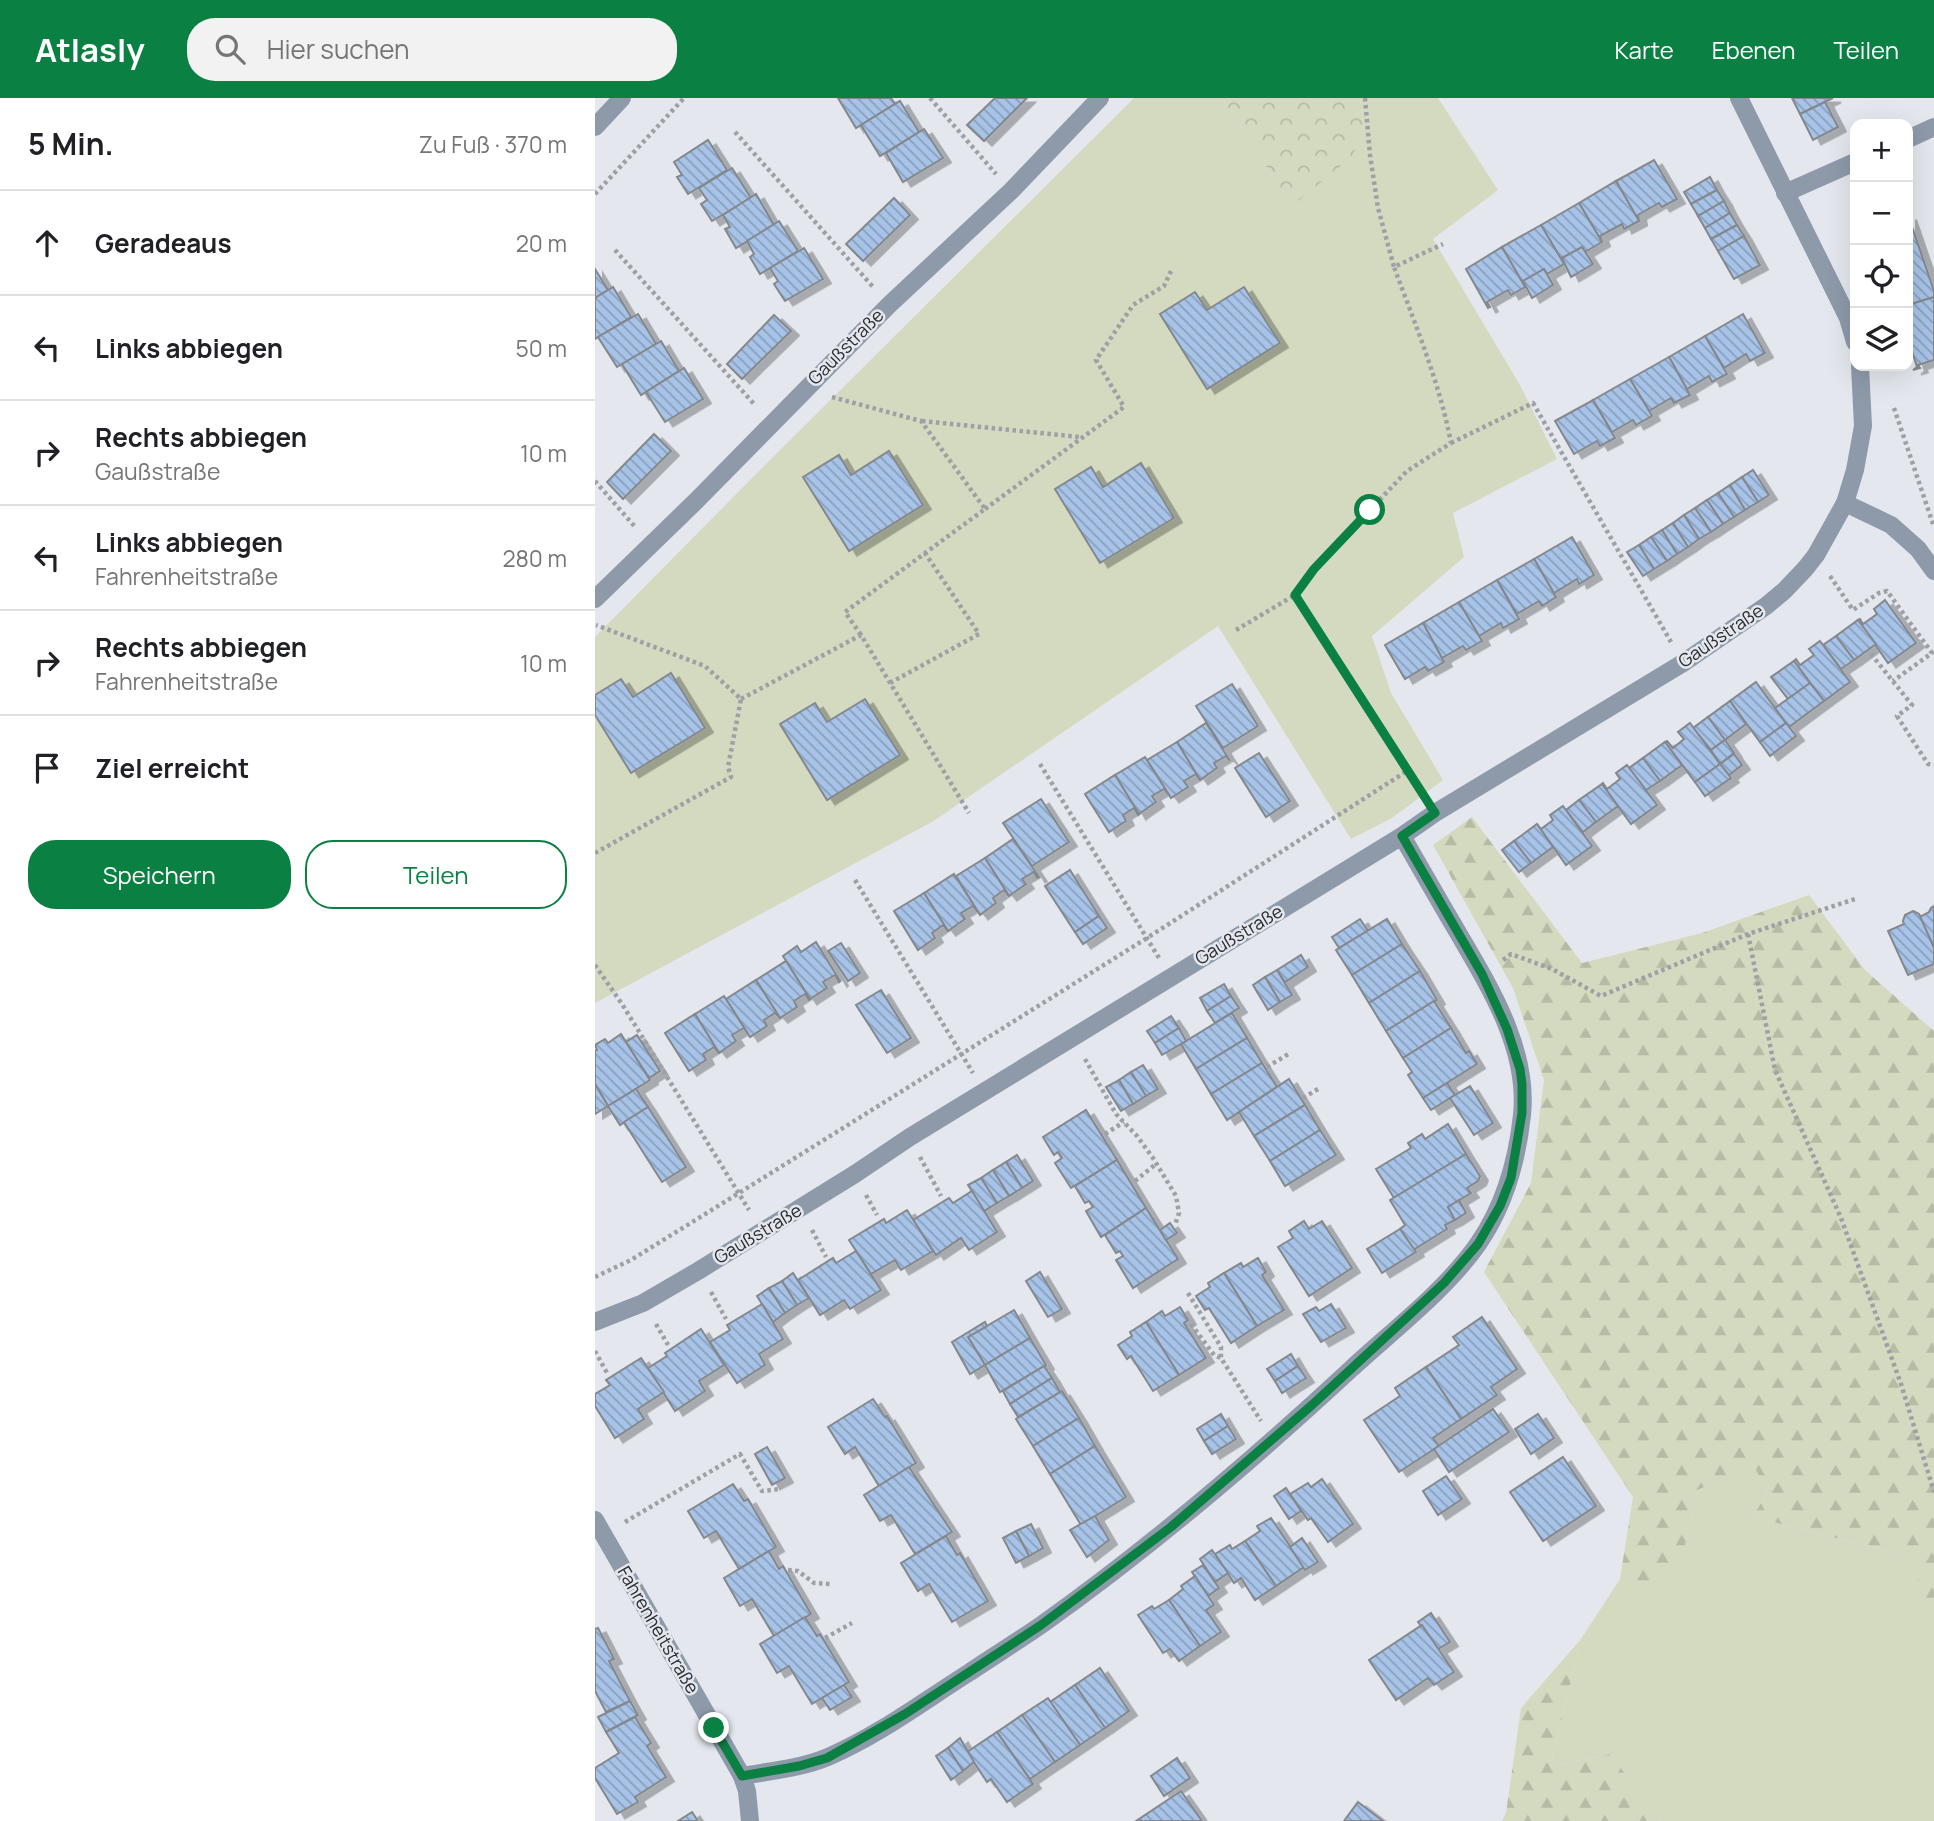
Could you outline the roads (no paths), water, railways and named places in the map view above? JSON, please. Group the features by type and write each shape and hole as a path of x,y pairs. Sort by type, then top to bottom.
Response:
{"street":[{"path":"595,127 622,98"},
{"name":"Gaußstraße","path":"595,600 889,304 1011,191 1100,98"},
{"path":"1739,98 1850,325"},
{"path":"1913,137 1934,127"},
{"path":"1785,193 1850,164"},
{"name":"Gaußstraße","path":"595,1322 643,1303 800,1209 910,1137 1683,663 1766,606 1784,591 1816,555 1845,503 1855,470 1863,426 1860,371"},
{"path":"1845,503 1891,525 1918,549 1934,571"},
{"path":"742,1776 827,1758 905,1714 1041,1625 1171,1527 1273,1439 1444,1283 1478,1244 1506,1193 1513,1170 1521,1123 1522,1084 1517,1057 1482,974 1402,836"},
{"name":"Fahrenheitstraße","path":"599,1527 742,1776 747,1791 750,1821"}]}
